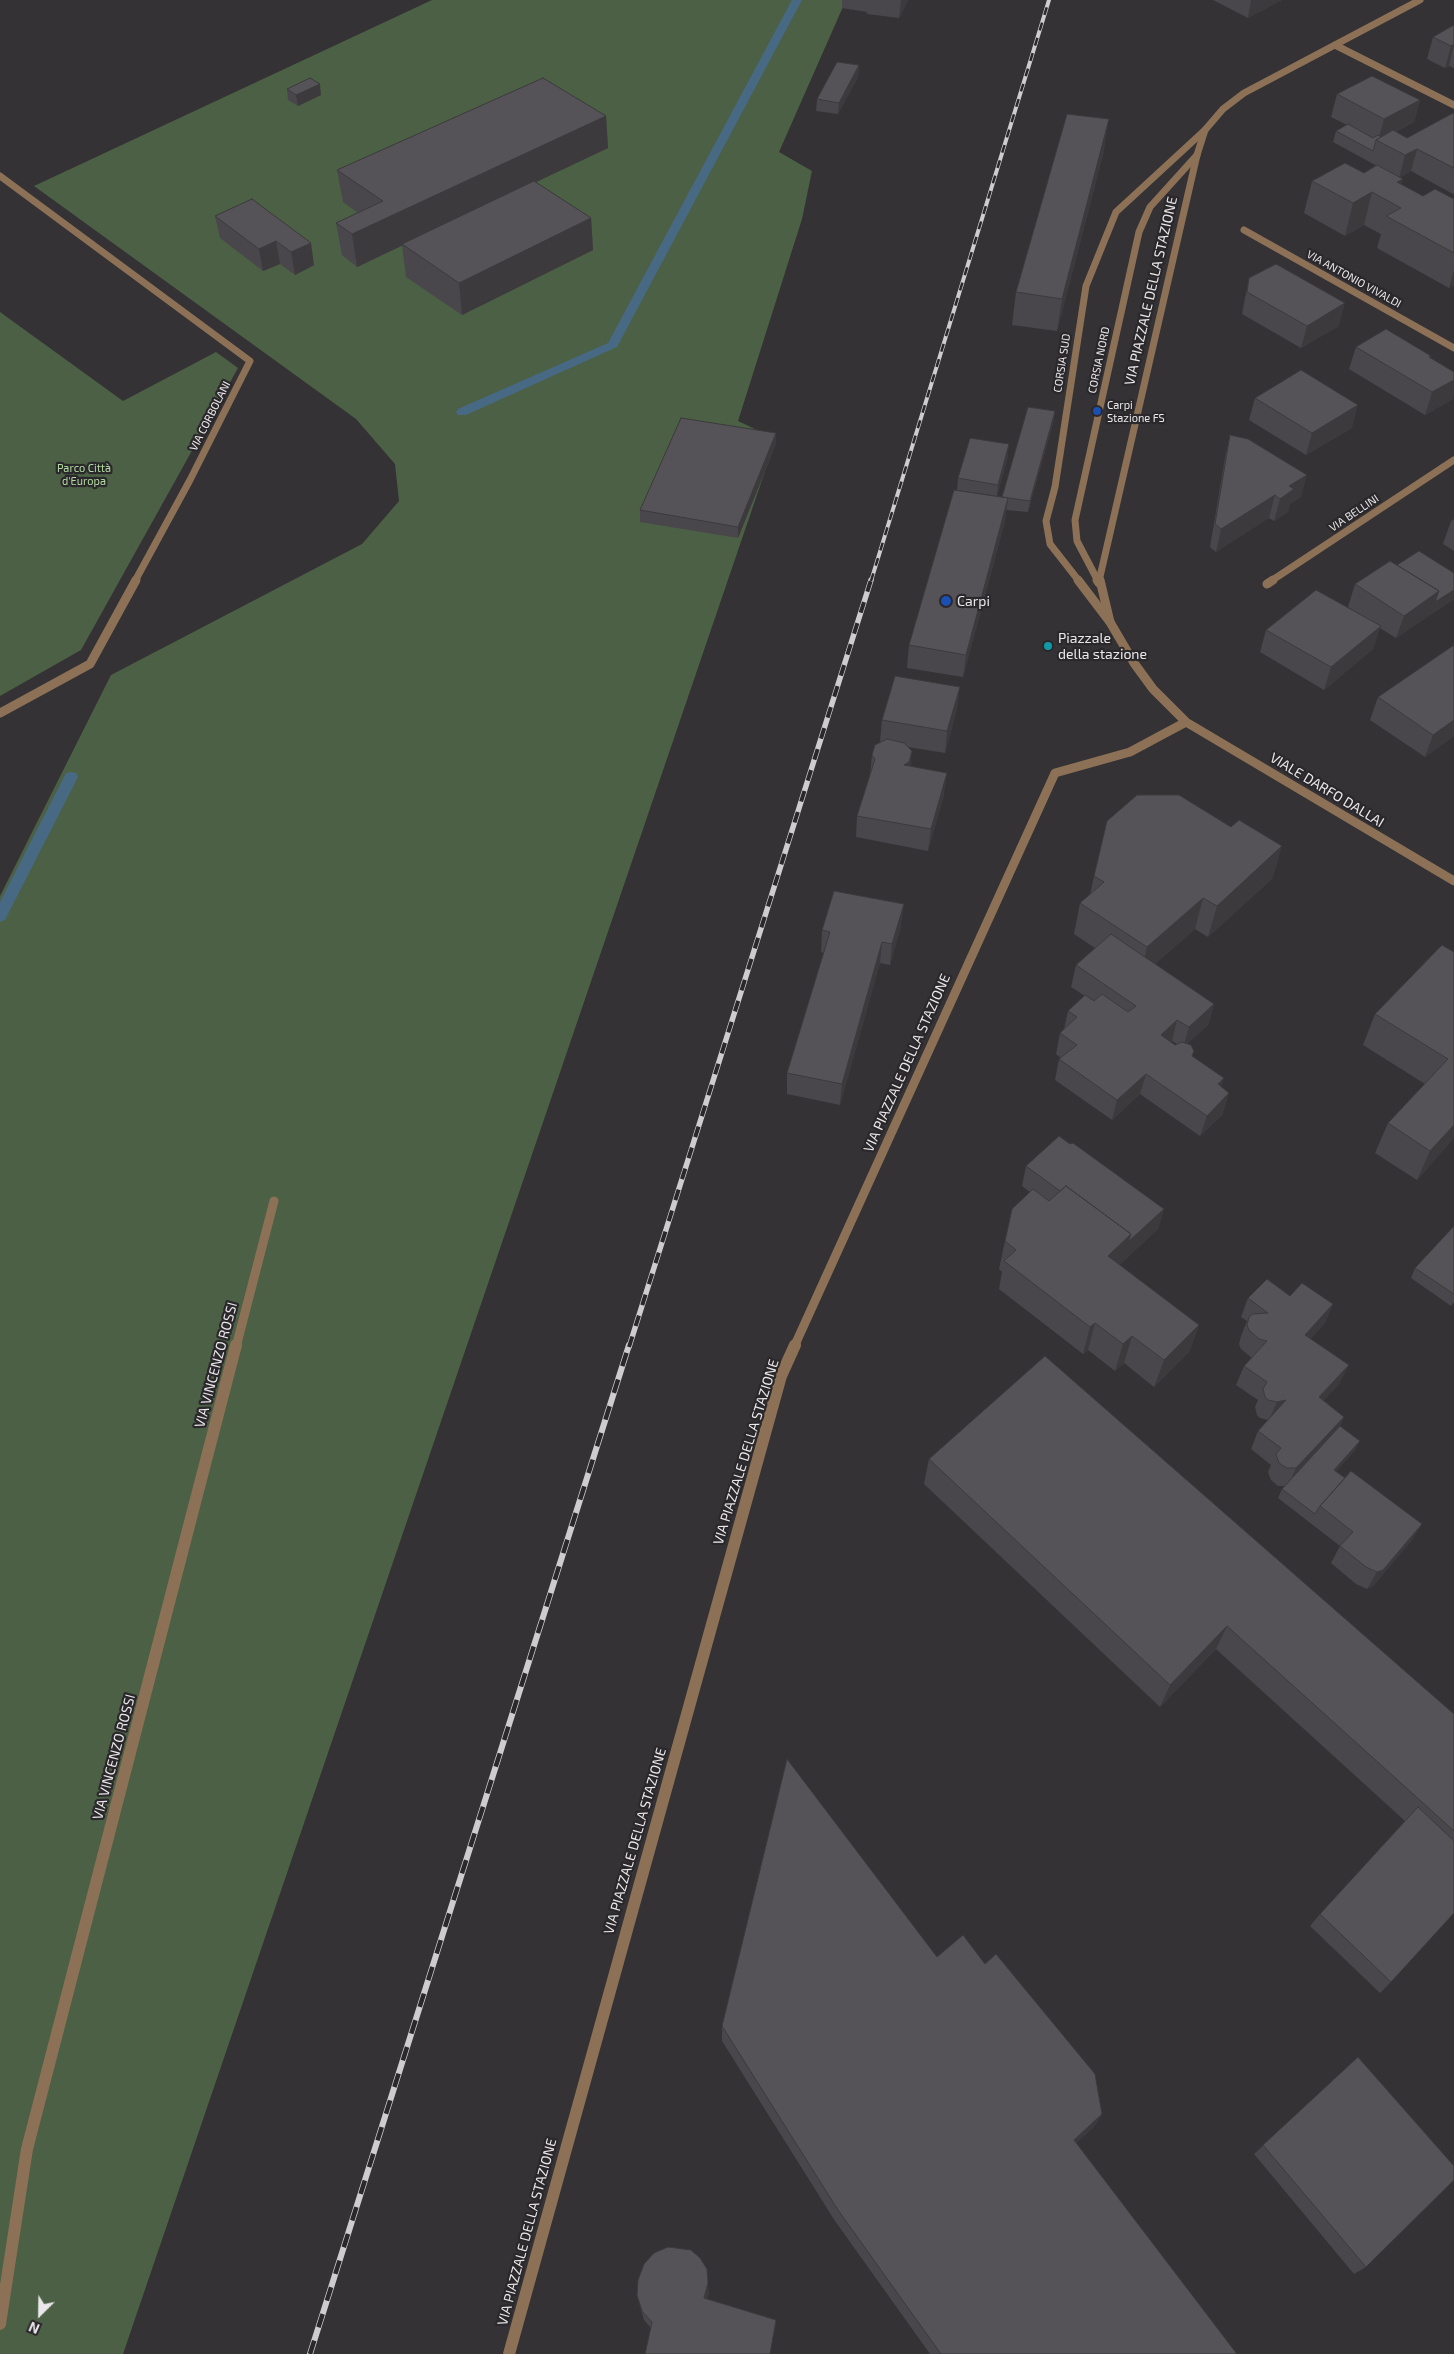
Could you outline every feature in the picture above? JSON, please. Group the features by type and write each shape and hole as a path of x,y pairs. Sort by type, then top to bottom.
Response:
{"street":[{"name":"VIA PIAZZALE DELLA STAZIONE","path":"509,2354 781,1376 1055,773 1130,752 1186,722 1153,690 1110,622 1099,583 1204,130 1223,109 1244,93 1420,0"},
{"path":"1335,45 1454,105"},
{"name":"CORSIA SUD","path":"1110,622 1050,544 1046,521 1055,487 1086,286 1116,212 1204,130"},
{"name":"CORSIA NORD","path":"1099,583 1076,541 1075,520 1139,232 1150,207 1197,155"},
{"name":"VIA CORBOLANI","path":"0,176 250,361 190,480 90,664 0,713"},
{"name":"VIA ANTONIO VIVALDI","path":"1244,230 1454,348"},
{"name":"VIA BELLINI","path":"1267,584 1454,460"},
{"name":"VIALE DARFO DALLAI","path":"1186,722 1454,882"},
{"name":"VIA VINCENZO ROSSI","path":"0,2324 27,2149 274,1201"}],"green space":[{"path":"432,0 846,0 779,152 812,171 802,219 738,421 776,439 123,2354 0,2354 0,896 111,675 362,544 399,501 395,464 356,419 34,186"},
{"name":"Parco Città d'Europa","path":"0,312 123,401 216,352 238,368 81,650 0,696"}],"building":[{"path":"1454,25 1454,44 1451,46 1433,37"},
{"path":"837,62 859,65 839,103 817,99"},
{"path":"1372,76 1420,100 1384,119 1337,94"},
{"path":"310,78 320,84 296,95 287,89"},
{"path":"543,78 606,116 352,234 336,223 383,201 337,170"},
{"path":"1453,113 1454,168 1417,149 1405,155 1376,140 1393,130 1407,138"},
{"path":"1067,114 1109,119 1062,299 1016,292"},
{"path":"1348,124 1373,138 1378,135 1381,137 1376,140 1373,151 1336,131"},
{"path":"1345,163 1364,173 1377,165 1403,179 1397,182 1423,196 1435,189 1454,199 1454,253 1386,216 1401,208 1372,192 1353,203 1312,181"},
{"path":"534,181 591,218 459,283 402,244"},
{"path":"252,199 311,243 291,252 276,241 259,249 215,216"},
{"path":"1276,264 1345,303 1307,326 1247,292 1249,278"},
{"path":"1386,329 1454,372 1454,380 1432,392 1356,347"},
{"path":"1301,370 1358,405 1312,433 1255,398"},
{"path":"1028,407 1055,411 1030,501 1002,497"},
{"path":"681,418 776,433 738,527 640,510"},
{"path":"1230,435 1248,439 1307,475 1289,486 1294,489 1280,499 1275,495 1221,529 1215,524"},
{"path":"970,438 1009,444 998,485 958,478"},
{"path":"954,490 1008,498 966,655 909,645"},
{"path":"1419,551 1454,573 1454,590 1435,602 1439,591 1397,565"},
{"path":"1390,561 1439,591 1404,616 1355,584"},
{"path":"1316,590 1381,626 1331,667 1266,630"},
{"path":"1454,645 1454,720 1433,735 1378,697"},
{"path":"895,676 960,687 947,731 882,720"},
{"path":"887,739 904,743 912,751 909,762 904,765 947,773 931,829 857,816 875,759 872,755 875,745"},
{"path":"1137,795 1179,795 1231,827 1239,820 1282,846 1217,906 1203,898 1147,947 1080,903 1104,882 1094,876 1107,821"},
{"path":"834,891 904,904 892,944 882,942 842,1084 787,1073 830,932 822,930"},
{"path":"1111,934 1214,1004 1189,1027 1177,1020 1161,1035 1175,1045 1182,1042 1191,1045 1194,1051 1192,1056 1224,1078 1218,1084 1229,1093 1207,1116 1146,1074 1117,1100 1059,1059 1077,1045 1060,1033 1077,1017 1068,1011 1085,995 1094,1001 1102,994 1128,1012 1136,1006 1076,965"},
{"path":"1442,945 1454,952 1454,1125 1430,1151 1388,1123 1448,1059 1375,1014"},
{"path":"1059,1136 1070,1144 1073,1143 1164,1209 1128,1242 1131,1234 1066,1186 1060,1191 1026,1166"},
{"path":"1066,1186 1131,1234 1108,1256 1199,1325 1164,1360 1132,1336 1123,1344 1095,1323 1090,1327 1004,1261 1016,1250 1005,1241 1012,1209 1033,1189 1049,1201"},
{"path":"1454,1226 1454,1294 1415,1268"},
{"path":"1267,1279 1290,1296 1302,1283 1333,1304 1305,1335 1349,1365 1319,1397 1344,1417 1296,1468 1287,1468 1279,1463 1276,1454 1281,1448 1258,1431 1286,1400 1277,1402 1268,1400 1263,1389 1267,1382 1244,1366 1267,1341 1259,1339 1249,1330 1247,1325 1249,1317 1253,1314 1268,1313 1248,1298"},
{"path":"1045,1356 1454,1714 1454,1831 1227,1626 1170,1685 929,1459"},
{"path":"1340,1426 1360,1441 1334,1470 1345,1478 1315,1514 1282,1489"},
{"path":"1351,1471 1422,1524 1383,1570 1377,1572 1366,1567 1340,1546 1353,1532 1320,1506"},
{"path":"787,1759 937,1957 963,1935 985,1964 996,1954 1095,2074 1102,2114 1074,2140 1237,2354 941,2354 838,2210 722,2026"},
{"path":"1418,1807 1454,1841 1454,1913 1391,1982 1320,1914"},
{"path":"1358,2057 1454,2166 1454,2180 1366,2267 1263,2145"},
{"path":"668,2247 691,2250 700,2258 707,2269 708,2283 704,2298 776,2320 770,2354 645,2354 652,2322 642,2311 637,2295 638,2280 644,2264 654,2253"}],"waterway":[{"path":"462,412 613,345 797,0"},
{"path":"0,916 71,777"}],"railway":[{"path":"871,581 1049,0"},
{"path":"629,1347 871,580"},
{"path":"310,2354 629,1345"}],"place":[{"name":"Carpi Stazione FS","path":"1097,411"},
{"name":"Carpi","path":"946,601"},
{"name":"Piazzale della stazione","path":"1048,646"}]}
